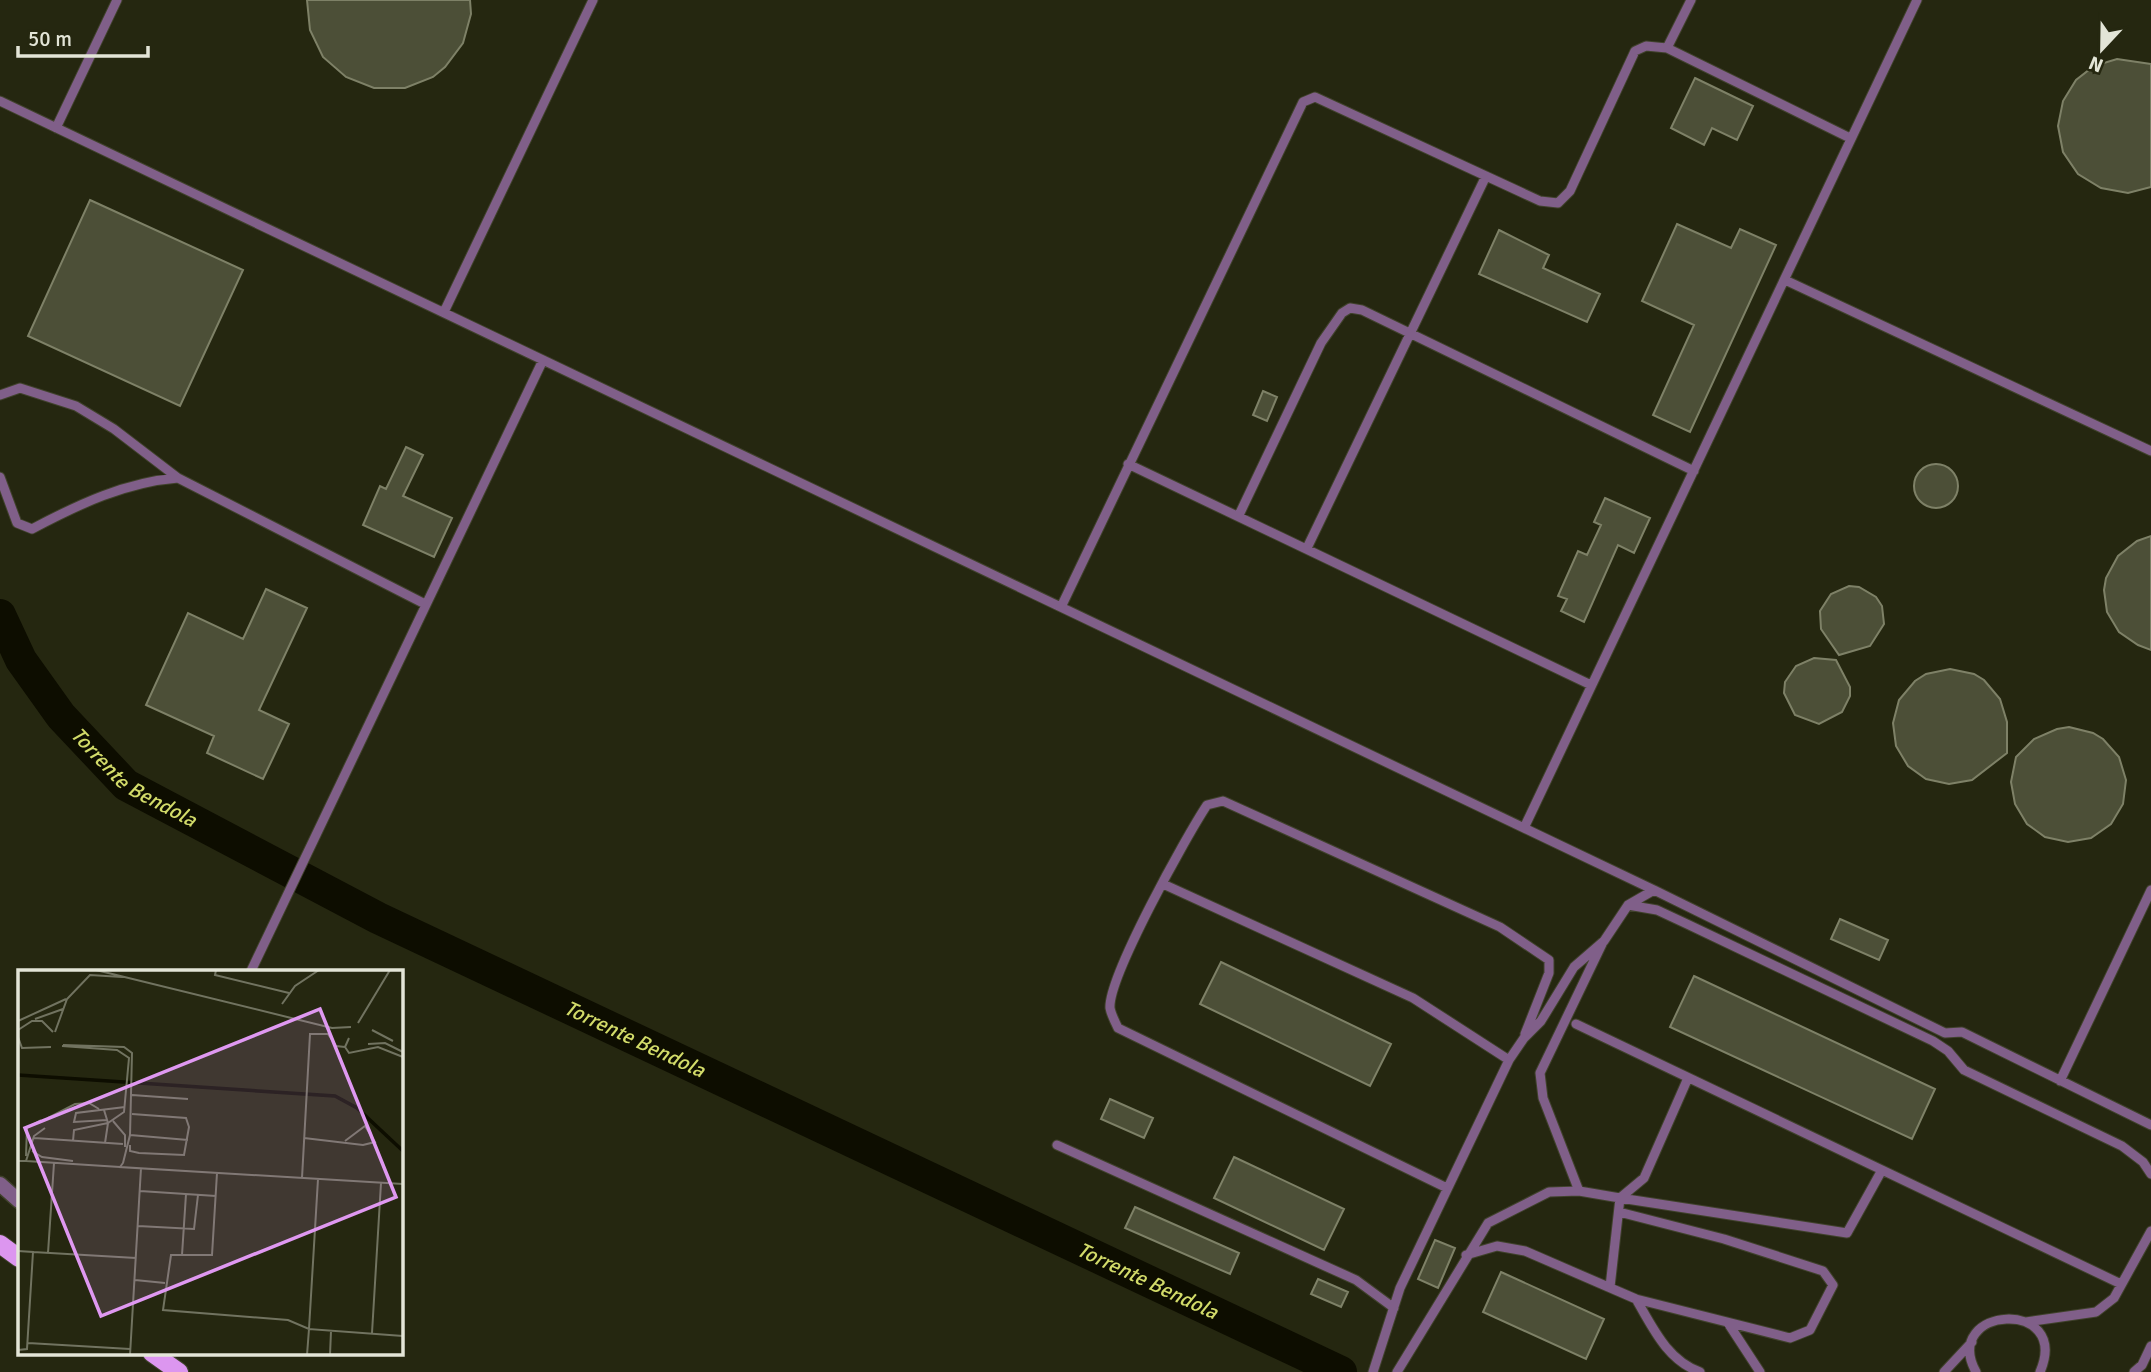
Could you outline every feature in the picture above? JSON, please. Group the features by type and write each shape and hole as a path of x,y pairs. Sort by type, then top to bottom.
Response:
{"main road":[{"path":"0,1244 18,1257"},
{"path":"153,1354 178,1372"}],"street":[{"path":"0,1184 18,1200"}],"lane":[{"path":"56,128 117,0"},
{"path":"444,312 593,0"},
{"path":"1667,48 1691,0"},
{"path":"1524,828 1917,0"},
{"path":"1062,605 1303,102 1315,97 1540,201 1558,203 1570,191 1634,51 1646,46 1667,48 1850,138"},
{"path":"0,101 1062,605 1945,1033 1962,1032 2151,1125"},
{"path":"1307,548 1486,176"},
{"path":"1785,280 2151,452"},
{"path":"1239,515 1321,343 1342,313 1350,309 1362,310 1693,471"},
{"path":"251,970 543,360"},
{"path":"0,395 20,388 76,406 125,437 178,478 425,604"},
{"path":"1128,464 1591,685"},
{"path":"0,477 17,523 32,529 64,512 143,481 178,478"},
{"path":"1447,1188 1118,1028 1110,1007 1123,962 1207,805 1223,801 1500,927 1549,960 1549,973 1524,1038"},
{"path":"1163,884 1413,998 1509,1060"},
{"path":"1579,1191 1543,1098 1540,1073 1604,941 1628,905 1654,890"},
{"path":"2060,1081 2151,890"},
{"path":"1628,905 1657,910 1933,1041 1948,1051 1964,1070 2122,1146 2143,1162 2151,1174"},
{"path":"1373,1372 1400,1288 1509,1060 1524,1038 1541,1021 1574,967 1604,941"},
{"path":"1576,1024 2121,1284"},
{"path":"1611,1287 1620,1198 1644,1178 1688,1078"},
{"path":"1057,1145 1356,1280 1394,1308"},
{"path":"1399,1368 1446,1296 1466,1255 1488,1223 1549,1192 1579,1191 1847,1233 1882,1170"},
{"path":"1466,1255 1497,1246 1525,1251 1636,1299 1790,1338 1811,1330 1833,1285 1823,1271 1724,1239 1619,1212"},
{"path":"1944,1372 1985,1324 1995,1319 2005,1317 2026,1322 2096,1312 2114,1298 2151,1231"},
{"path":"1636,1299 1661,1341 1684,1366 1700,1372"},
{"path":"2026,1322 2039,1335 2043,1344 2045,1353 2040,1372"},
{"path":"1728,1324 1760,1372"},
{"path":"1973,1341 1970,1353 1976,1372"},
{"path":"2134,1372 2142,1365 2151,1346"}],"building":[{"path":"307,0 470,0 471,14 463,43 445,67 433,77 405,88 374,88 346,77 323,57 310,30"},
{"path":"2117,59 2151,64 2151,187 2128,193 2101,188 2078,174 2063,152 2058,126 2063,101 2076,80 2094,66"},
{"path":"1695,78 1753,106 1737,140 1712,128 1704,145 1671,128"},
{"path":"90,200 243,270 180,406 28,336"},
{"path":"1677,224 1731,248 1740,229 1776,245 1690,432 1653,415 1694,325 1642,301"},
{"path":"1499,230 1549,255 1543,268 1600,294 1587,322 1479,274"},
{"path":"1263,391 1277,397 1267,421 1253,415"},
{"path":"406,447 423,455 403,496 452,518 434,557 363,525 380,486 386,489"},
{"path":"1936,464 1951,471 1958,486 1951,501 1936,508 1921,501 1914,486 1921,471"},
{"path":"1605,498 1650,518 1634,553 1618,545 1584,622 1561,611 1567,599 1558,596 1578,551 1587,555 1601,525 1594,522"},
{"path":"2151,536 2151,650 2119,632 2107,612 2104,590 2106,578 2118,556 2137,541"},
{"path":"1849,586 1859,587 1876,597 1882,606 1884,624 1870,646 1839,655 1821,629 1820,611 1831,594"},
{"path":"266,589 307,608 259,710 289,724 263,779 207,753 214,736 146,705 188,613 243,639"},
{"path":"1814,658 1836,660 1850,687 1850,696 1842,712 1819,724 1795,715 1784,693 1785,682 1796,666"},
{"path":"1950,669 1974,674 1984,680 2000,699 2007,722 2007,753 1972,780 1949,784 1926,779 1908,766 1896,746 1893,723 1899,700 1915,681 1926,674"},
{"path":"2069,727 2093,733 2103,739 2119,757 2126,780 2123,804 2111,824 2091,838 2068,842 2045,837 2027,824 2015,804 2011,782 2016,757 2034,739"},
{"path":"1840,919 1888,940 1879,960 1831,939"},
{"path":"1221,962 1391,1044 1370,1086 1200,1004"},
{"path":"1694,976 1935,1089 1912,1139 1670,1027"},
{"path":"1110,1099 1153,1118 1144,1138 1101,1119"},
{"path":"1234,1157 1344,1209 1324,1250 1214,1198"},
{"path":"1135,1207 1239,1253 1230,1274 1125,1228"},
{"path":"1435,1240 1455,1248 1438,1288 1418,1279"},
{"path":"1501,1272 1604,1319 1586,1359 1483,1312"},
{"path":"1318,1279 1348,1292 1341,1307 1311,1294"}],"waterway":[{"name":"Torrente Bendola","path":"0,615 21,660 61,716 126,785 378,918 1341,1372"}]}
